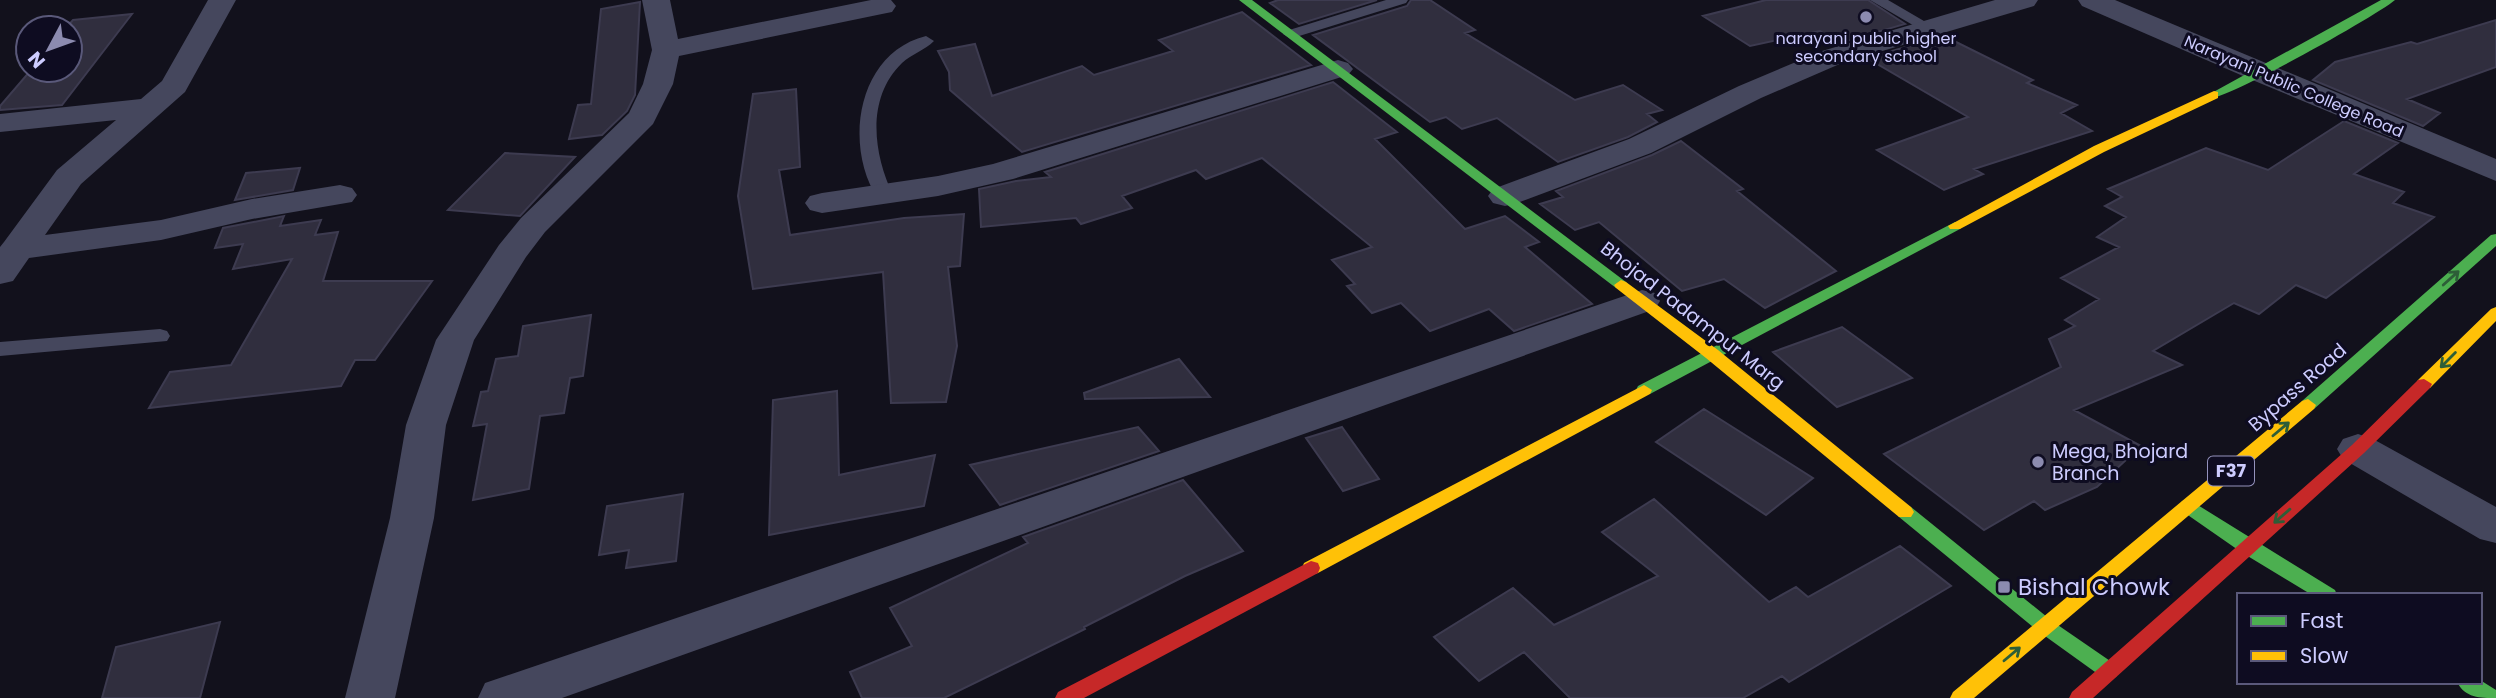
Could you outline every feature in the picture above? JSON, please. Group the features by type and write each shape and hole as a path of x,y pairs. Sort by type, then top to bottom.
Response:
{"main road":[{"name":"Bhojad Padampur Marg","path":"1245,0 1712,354 2045,626 2109,671"},
{"path":"1065,698 1712,354 1867,275 2099,149 2260,73 2389,0"},
{"name":"Bypass Road","path":"1960,698 2295,417 2496,237"},
{"path":"2079,698 2358,449 2496,312"},
{"path":"2189,506 2248,547 2325,593"},
{"path":"2470,684 2491,698"}],"street":[{"path":"5,263 69,177 174,86 222,0"},
{"path":"370,698 411,517 426,425 455,340 511,252 533,225 642,117 658,84 666,50 656,0"},
{"path":"1505,196 1640,146 1791,73 1832,57 2024,0"},
{"name":"Narayani Public College Road","path":"2092,0 2496,171"},
{"path":"666,50 882,6"},
{"path":"822,204 1001,172 1338,69"},
{"path":"0,123 152,107"},
{"path":"5,263 252,209 340,195"},
{"path":"503,698 1642,301"},
{"path":"2358,449 2496,527"}],"lane":[{"path":"1290,34 1401,0"},
{"path":"1877,0 1928,28"},
{"path":"884,195 872,174 866,133 870,108 883,76 897,58 926,41"},
{"path":"0,349 160,336"}],"building":[{"path":"1278,0 1377,0 1299,24 1270,3"},
{"path":"1411,0 1430,0 1475,30 1465,33 1575,100 1623,85 1662,110 1647,114 1657,122 1628,137 1558,162 1497,118 1462,129 1446,117 1430,122 1313,35 1407,6"},
{"path":"1766,0 1868,0 1905,24 1840,43 1820,31 1750,46 1703,16"},
{"path":"640,2 635,95 627,111 602,135 569,139 578,105 591,104 601,9"},
{"path":"1242,12 1311,65 1022,152 950,90 949,72 938,51 975,44 992,96 1082,66 1094,75 1173,51 1159,40"},
{"path":"132,14 84,76 84,19"},
{"path":"2496,20 2496,67 2407,99 2440,113 2423,126 2313,80 2335,62 2411,42 2417,44"},
{"path":"1944,36 2033,80 2027,83 2077,105 2061,113 2092,131 1974,169 1983,174 1944,190 1877,150 1968,117 1867,58"},
{"path":"1333,82 1397,132 1375,139 1465,229 1505,216 1539,242 1525,247 1592,304 1514,331 1489,309 1430,331 1401,303 1372,313 1347,286 1355,284 1332,260 1372,247 1262,158 1206,179 1196,170 1122,196 1132,208 1081,224 1076,218 981,227 979,189 1051,177 1045,172"},
{"path":"19,84 78,84 62,105 0,110 0,106"},
{"path":"796,89 800,167 779,170 790,235 904,218 964,214 960,266 948,267 957,346 946,402 891,403 883,272 753,289 738,196 753,94"},
{"path":"2344,121 2398,143 2354,174 2404,192 2393,203 2434,217 2326,298 2296,285 2259,314 2234,303 2153,351 2182,365 2074,410 2141,446 2097,487 2045,510 2034,501 1984,530 1884,454 2061,367 2049,339 2075,326 2065,320 2099,299 2061,278 2119,247 2097,237 2126,217 2105,206 2122,197 2108,189 2206,148 2268,170"},
{"path":"1681,141 1743,189 1737,191 1836,271 1765,308 1724,279 1682,291 1599,222 1575,230 1540,204 1563,197 1556,191 1652,155"},
{"path":"505,153 575,157 520,216 448,210"},
{"path":"300,168 293,190 235,200 246,173"},
{"path":"284,216 280,226 321,220 315,235 338,232 323,281 432,281 375,360 355,360 341,386 149,408 170,372 231,365 292,259 233,269 243,244 215,248 223,228"},
{"path":"591,315 583,376 570,378 564,413 540,416 529,489 473,500 487,424 473,426 481,392 488,391 496,359 518,356 523,326"},
{"path":"1842,327 1912,378 1837,407 1773,352"},
{"path":"1179,359 1210,397 1085,399 1084,393"},
{"path":"837,391 839,475 935,455 924,506 769,535 773,400"},
{"path":"1704,409 1813,478 1766,515 1656,442"},
{"path":"1138,427 1159,451 1000,505 970,465"},
{"path":"1342,427 1379,479 1343,491 1306,438"},
{"path":"1183,480 1243,551 1185,576 1084,627 1085,629 944,698 862,698 850,672 912,646 890,608 1028,543 1023,537"},
{"path":"683,494 676,561 626,568 629,550 599,555 607,506"},
{"path":"1654,499 1769,602 1796,587 1808,597 1900,546 1951,586 1789,682 1782,676 1743,698 1570,698 1524,652 1479,681 1434,637 1513,588 1554,625 1658,576 1602,532"},
{"path":"220,622 200,698 102,698 116,647"}],"traffic: fast":[{"path":"1245,0 1621,285"},
{"path":"2214,95 2260,73 2389,0"},
{"path":"1644,390 1955,226"},
{"path":"2308,405 2496,238"},
{"path":"2188,506 2248,547 2325,593"},
{"path":"1905,512 2045,626 2109,671"},
{"path":"2470,684 2492,698"}],"traffic: slow":[{"path":"1955,226 2099,149 2214,95"},
{"path":"1621,285 1712,354 1905,512"},
{"path":"2424,384 2496,312"},
{"path":"1311,568 1644,390"},
{"path":"1960,698 2308,405"}],"traffic: jam":[{"path":"2079,698 2358,449 2424,384"},
{"path":"1065,698 1311,568"}],"place":[{"name":"narayani public higher secondary school","path":"1866,17"},
{"name":"Mega, Bhojard Branch","path":"2038,462"},
{"name":"Bishal Chowk","path":"2004,587"}]}
